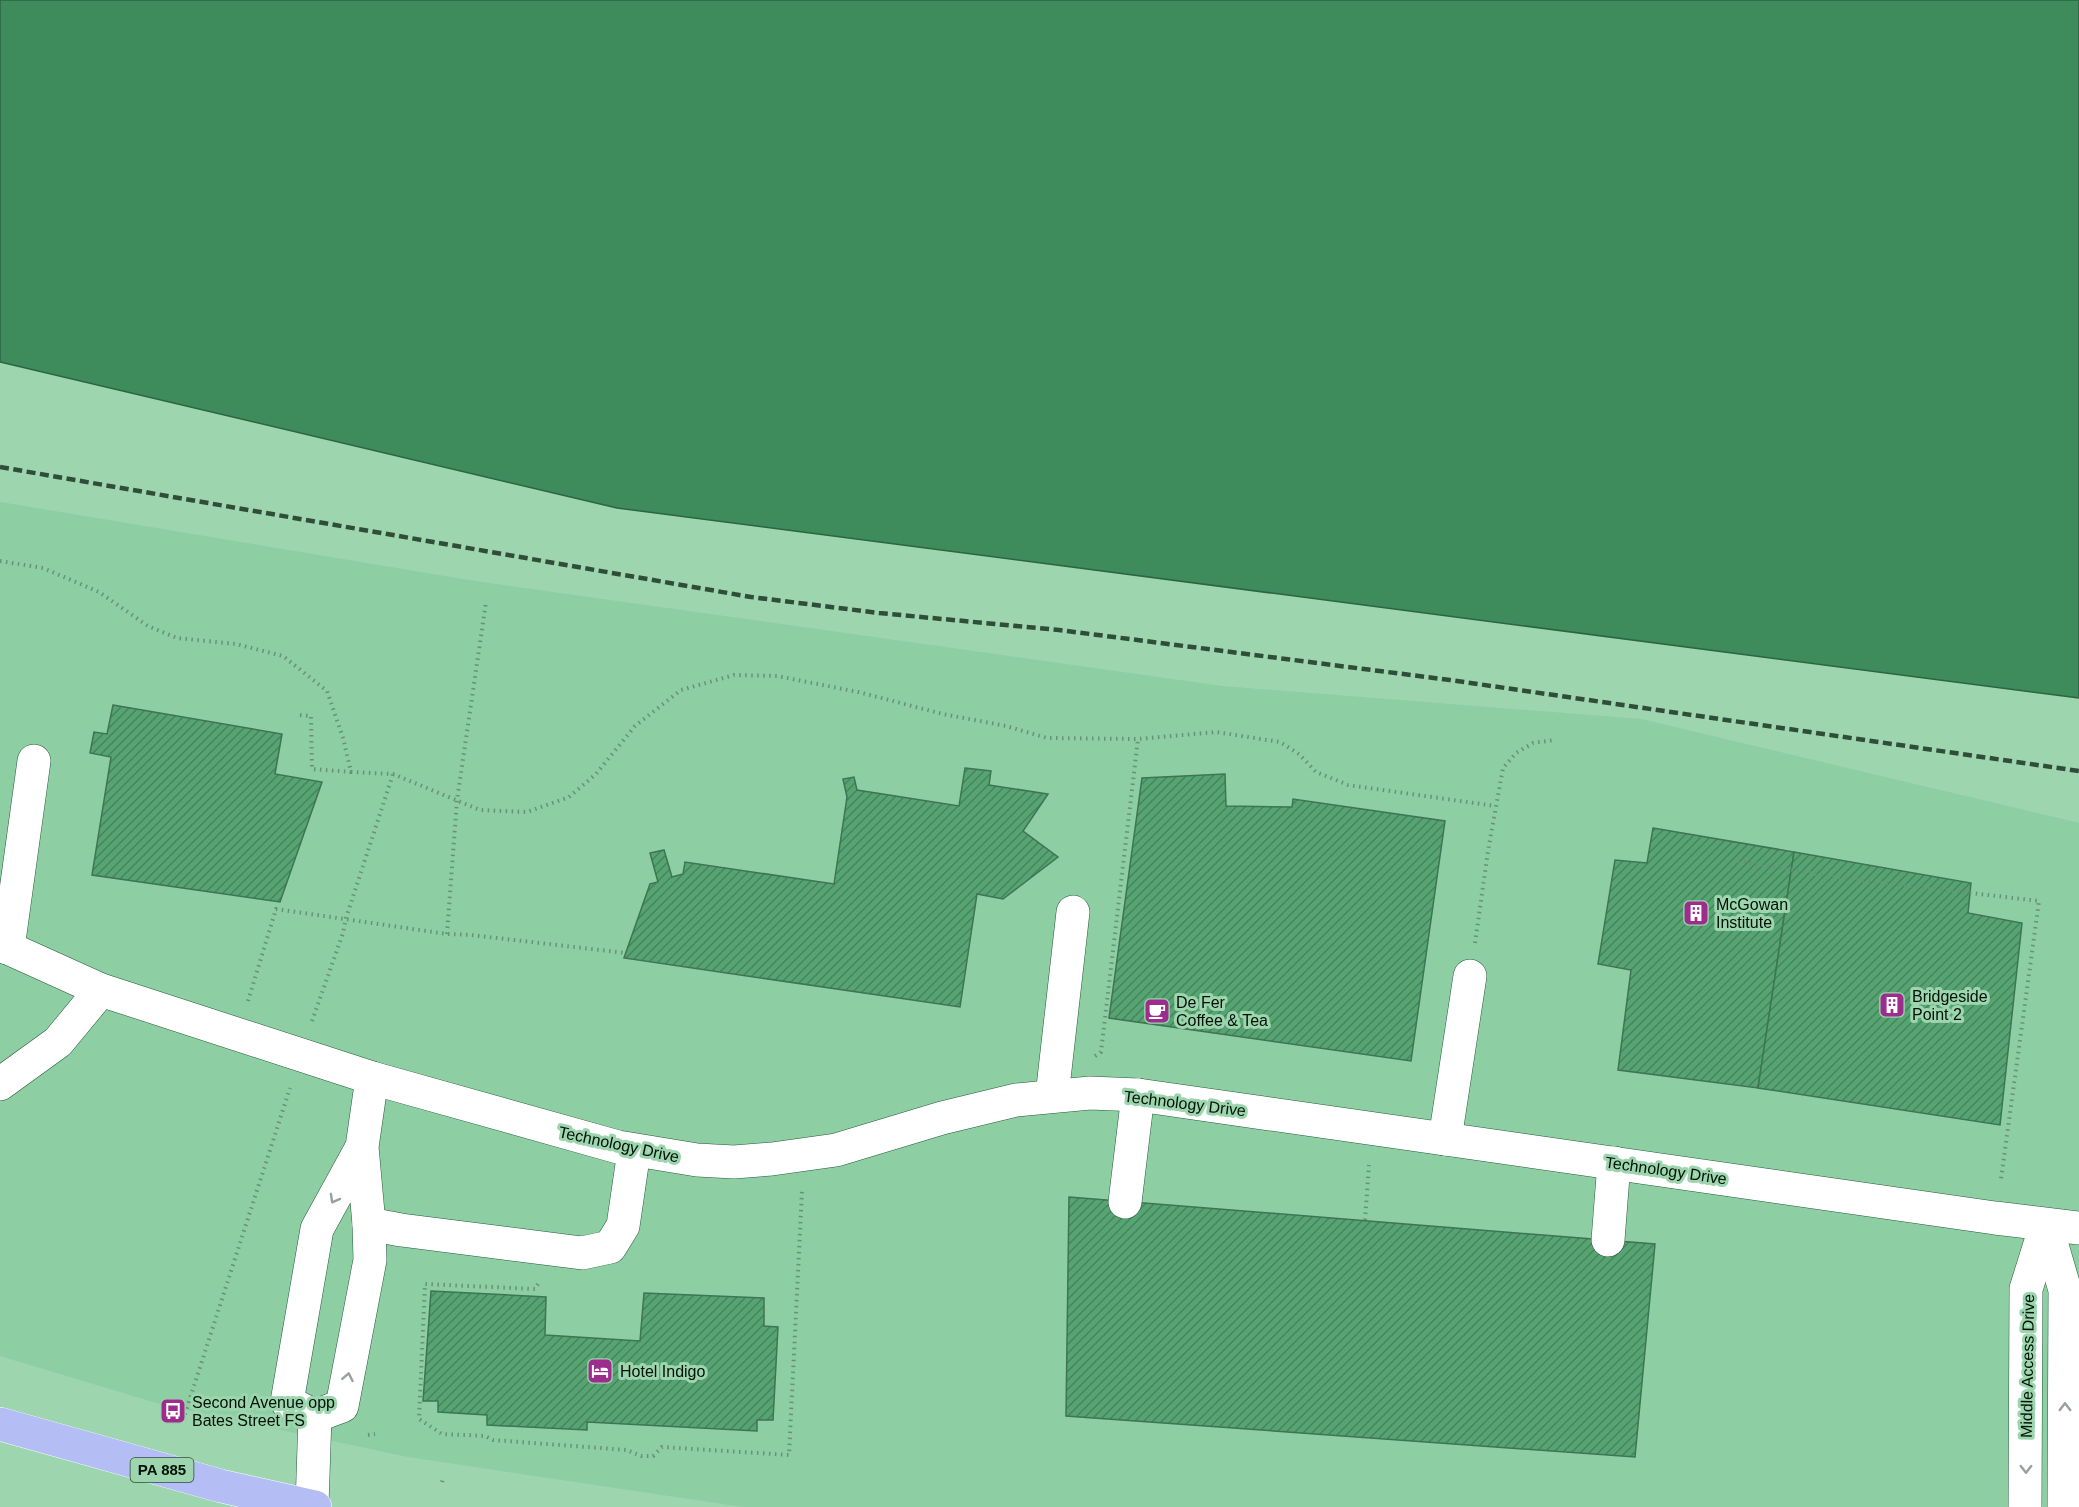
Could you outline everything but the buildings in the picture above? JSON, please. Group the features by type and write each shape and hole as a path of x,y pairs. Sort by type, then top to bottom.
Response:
{"main road":[{"name":"PA 885","path":"0,1424 221,1486 313,1507"}],"street":[{"path":"4,947 34,761"},
{"path":"1052,1096 1073,912"},
{"name":"Technology Drive","path":"4,947 101,990 372,1078 634,1151 697,1160 734,1162 808,1155 858,1145 979,1108 1016,1100 1090,1093 1138,1095 2079,1228"},
{"path":"1445,1139 1470,976"},
{"path":"0,1084 58,1042 101,990"},
{"path":"362,1147 317,1229 287,1402 315,1416 342,1406 370,1260 362,1147 372,1078"},
{"path":"1125,1202 1138,1095"},
{"path":"369,1224 582,1253 610,1247 623,1226 634,1151"},
{"path":"1608,1240 1614,1163"},
{"path":"2046,1225 2065,1290 2064,1507"},
{"name":"Middle Access Drive","path":"2025,1507 2026,1289 2046,1225"},
{"path":"313,1507 315,1416"}],"path":[{"path":"0,561 43,567 99,592 148,626 177,638 236,644 283,656 327,691 344,738 351,772"},
{"path":"447,934 457,800 486,602"},
{"path":"300,715 311,716 312,769 393,774 480,810 527,812 569,797 596,774 635,726 681,690 734,675 777,676 858,692 944,714 1006,726 1047,738 1138,739 1216,732 1280,742 1299,754 1316,772 1348,785 1495,806"},
{"path":"1101,1052 1138,739"},
{"path":"1470,976 1495,806 1503,768 1516,753 1533,743 1554,740"},
{"path":"314,1017 393,774"},
{"path":"1738,861 1835,878 2039,901 2001,1179"},
{"path":"254,981 276,909 447,934 626,953"},
{"path":"183,1420 284,1106"},
{"path":"1365,1220 1372,1128"},
{"path":"538,1282 535,1289 425,1284 419,1419 442,1434 627,1450 641,1456 653,1456 662,1447 789,1455 802,1191"},
{"path":"368,1435 375,1434"}],"shaded area":[{"path":"0,0 2079,0 2079,698 617,508 0,362"},
{"path":"0,502 475,581 1222,686 1641,719 2079,823 2079,1507 743,1507 408,1457 163,1405 0,1356"}],"railway":[{"path":"0,467 751,597 879,613 1059,630 1450,680 2079,771"}],"place":[{"name":"McGowan Institute","path":"1696,913"},
{"name":"Bridgeside Point 2","path":"1892,1005"},
{"name":"De Fer Coffee & Tea","path":"1157,1011"},
{"name":"Hotel Indigo","path":"600,1371"},
{"name":"Second Avenue opp Bates Street FS","path":"173,1411"}]}
